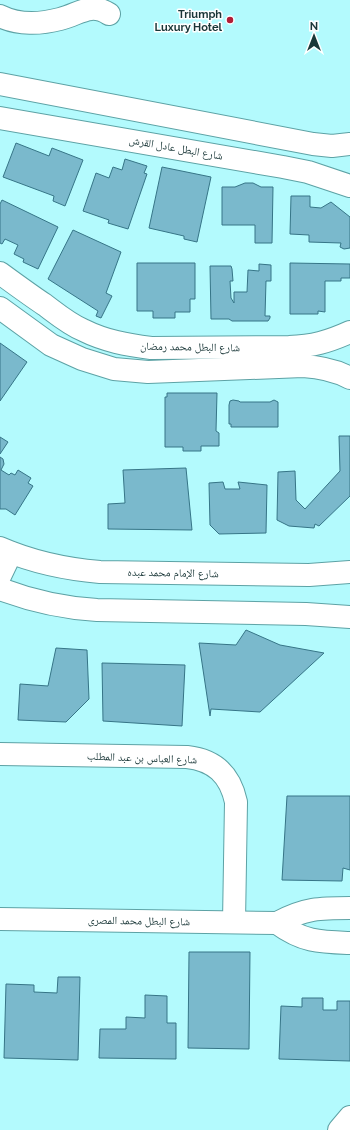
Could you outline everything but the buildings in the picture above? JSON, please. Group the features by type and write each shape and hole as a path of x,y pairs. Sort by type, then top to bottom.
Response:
{"street":[{"path":"0,16 5,19 36,23 61,19 85,9 92,8 104,11 106,18 80,20 58,31 39,34 20,34 0,29"},
{"path":"0,84 312,144 332,146 350,144"},
{"name":"شارع البطل عادل القرش","path":"0,118 308,172 350,186"},
{"path":"308,172 312,144"},
{"name":"شارع البطل محمد رمضان","path":"0,273 78,328 99,337 134,346 151,348 305,346 336,339 350,332"},
{"name":"شارع البطل محمد رمضان","path":"0,308 42,339 66,353 98,365 114,369 148,372 303,366 331,370 350,378"},
{"path":"0,576 6,550"},
{"name":"شارع الإمام محمد عبده","path":"6,550 55,566 100,572 308,575 350,572"},
{"path":"0,589 34,601 76,609 306,614 350,617"},
{"name":"شارع العباس بن عبد المطلب","path":"0,754 187,757 196,758 213,765 223,773 231,785 236,802 234,922"},
{"name":"شارع البطل محمد المصرى","path":"0,920 277,923 290,916 303,912 316,909 340,908"},
{"path":"277,923 296,935 316,941 350,943"},
{"path":"339,1130 350,1117"}],"place":[{"name":"Triumph Luxury Hotel","path":"230,20"}]}
